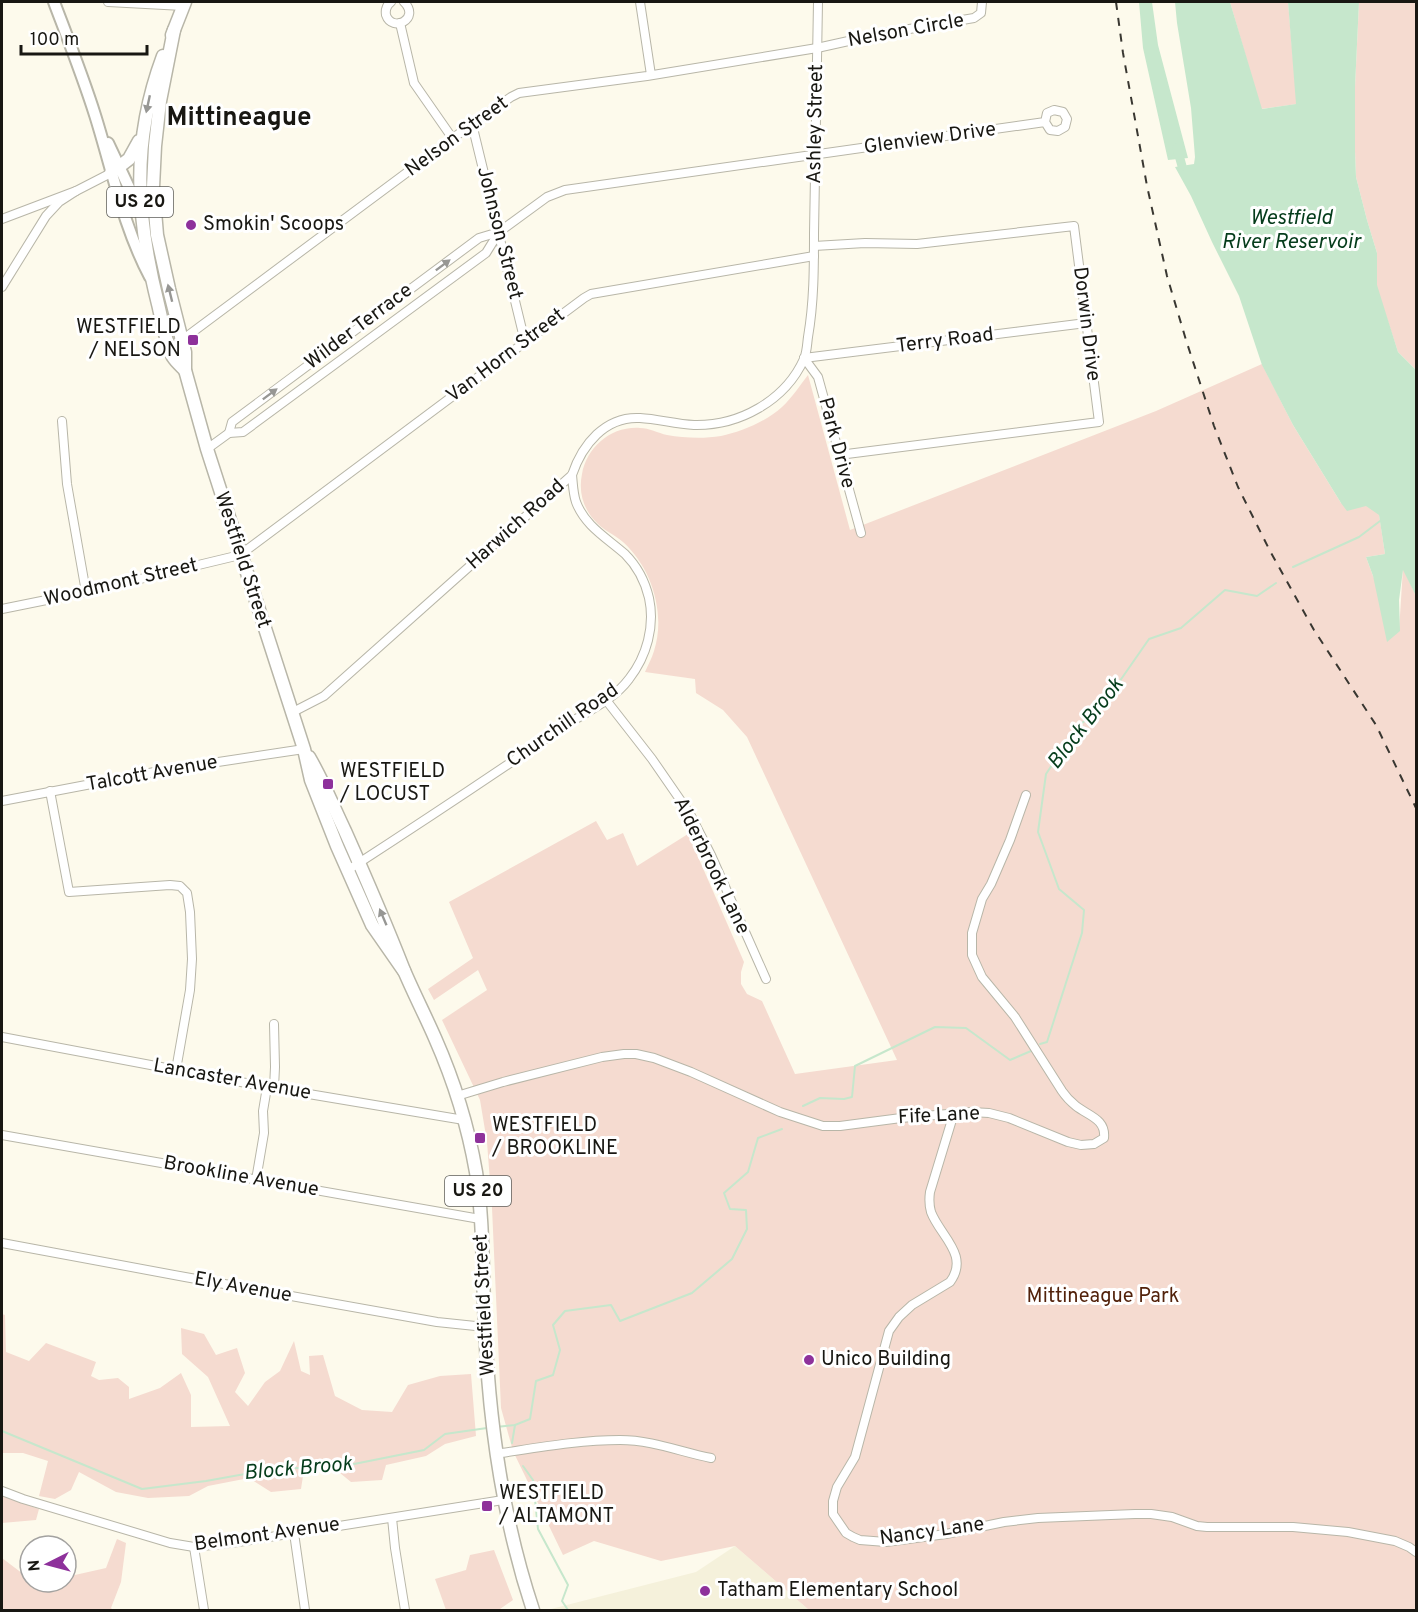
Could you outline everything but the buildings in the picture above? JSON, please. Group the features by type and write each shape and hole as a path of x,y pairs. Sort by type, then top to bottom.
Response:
{"main road":[{"path":"54,2 115,170 140,259 153,282"},
{"name":"Westfield Street","path":"184,4 153,82 144,129 140,168 143,236 153,282 172,356 185,370"},
{"name":"Westfield Street","path":"174,30 158,116 153,188 160,253 185,352 185,370 240,555 304,749 319,774 372,925 404,971 440,1051 464,1120 476,1172 495,1454 503,1500 533,1611"},
{"path":"115,170 133,152 144,129"},
{"path":"115,170 141,211"}],"street":[{"path":"108,2 184,4"},
{"path":"392,2 386,9 387,17 392,22 400,23 410,12 404,2"},
{"path":"640,2 651,75"},
{"name":"Ashley Street","path":"814,246 818,2"},
{"name":"Nelson Circle","path":"817,48 880,34 974,18 981,13 982,2"},
{"path":"400,23 414,83 453,139"},
{"name":"Nelson Street","path":"182,340 515,94 817,48"},
{"name":"Glenview Drive","path":"815,155 1045,122"},
{"name":"Johnson Street","path":"472,124 525,342"},
{"name":"Wilder Terrace","path":"229,433 232,422 478,238 499,232 547,197 565,190 815,155"},
{"path":"2,219 76,190 115,170"},
{"path":"2,287 46,216 59,202 76,190"},
{"name":"Dorwin Drive","path":"814,246 865,243 917,244 1074,226 1099,422 839,455"},
{"name":"Wilder Terrace","path":"207,449 229,433 243,432 486,253 499,232"},
{"name":"Harwich Road","path":"291,712 324,696 572,475 577,461 597,433 612,424 631,418 682,424 721,423 740,417 765,404 783,389 804,358 811,316 814,246"},
{"name":"Van Horn Street","path":"240,555 584,298 595,293 814,256"},
{"path":"395,300 405,312"},
{"name":"Terry Road","path":"804,358 1086,323"},
{"name":"Park Drive","path":"804,358 818,376 861,532"},
{"path":"312,363 320,375"},
{"path":"62,421 67,484 86,592"},
{"name":"Churchill Road","path":"353,866 606,700 623,686 638,666 649,639 651,613 647,593 637,569 625,554 603,537 583,515 576,502 572,475"},
{"name":"Woodmont Street","path":"2,609 86,592 240,555"},
{"name":"Alderbrook Lane","path":"606,700 652,759 690,814 711,855 766,979"},
{"name":"Talcott Avenue","path":"2,801 165,770 304,749"},
{"path":"50,791 69,892 170,885 180,886 187,893 192,970 176,1070"},
{"name":"Fife Lane","path":"457,1096 602,1057 636,1054 691,1072 780,1112 823,1126 954,1113 989,1113 1009,1118 1068,1142 1094,1144 1104,1138 1104,1127 1062,1092 1014,1017 982,977 972,955 972,933 982,899 1010,840 1026,795"},
{"path":"256,1180 264,1133 263,1112 275,1067 274,1024"},
{"name":"Lancaster Avenue","path":"2,1037 270,1087 464,1120"},
{"name":"Nancy Lane","path":"954,1113 930,1192 929,1203 932,1214 954,1250 957,1268 950,1282 912,1305 889,1331 855,1457 837,1487 833,1501 833,1514 846,1533 860,1540 886,1542 1038,1518 1151,1514 1172,1517 1207,1527 1293,1527 1363,1534 1395,1541 1416,1552"},
{"name":"Brookline Avenue","path":"2,1135 480,1219"},
{"name":"Ely Avenue","path":"2,1242 414,1318 485,1327"},
{"path":"495,1454 621,1440 656,1444 711,1458"},
{"name":"Belmont Avenue","path":"2,1491 170,1544 194,1547 503,1500"},
{"path":"392,1518 394,1548 405,1611"},
{"path":"294,1533 305,1611"},
{"path":"194,1547 204,1611"}],"shaded area":[{"name":"Tatham Elementary School","path":"735,1546 809,1610 551,1609 696,1572"}],"green space":[{"path":"1230,2 1288,2 1297,104 1261,109"},
{"path":"1359,2 1416,2 1416,370 1398,352 1376,285 1377,253 1356,177 1355,87"},
{"name":"Mittineague Park","path":"1262,364 1293,425 1341,503 1366,505 1379,514 1385,554 1366,557 1399,631 1403,568 1416,596 1416,1610 809,1610 735,1546 661,1561 594,1541 563,1555 513,1451 501,1408 487,1142 480,1100 442,1020 487,990 478,970 434,1000 428,989 473,958 449,902 596,821 607,840 623,833 637,866 688,834 744,962 741,984 747,994 762,1001 795,1074 897,1060 747,737 723,710 696,693 695,679 645,672 657,637 657,607 654,592 642,565 633,553 623,542 598,524 586,507 581,481 589,455 602,440 629,428 643,428 667,435 700,438 737,432 769,417 782,407 808,375 850,530 1156,411"},
{"path":"2,1314 5,1315 6,1352 29,1361 46,1343 96,1362 91,1376 99,1380 118,1378 129,1387 129,1399 160,1388 181,1373 191,1395 191,1427 230,1426 208,1377 182,1354 181,1328 204,1334 216,1355 237,1348 245,1373 235,1392 248,1406 265,1382 280,1371 294,1341 301,1371 310,1375 309,1356 323,1355 335,1396 362,1410 392,1412 408,1385 440,1376 471,1374 476,1436 445,1444 426,1456 386,1465 382,1480 351,1482 329,1464 305,1463 301,1489 271,1492 249,1478 208,1486 189,1496 148,1498 116,1492 79,1472 71,1490 55,1499 39,1496 48,1461 23,1453 2,1453"},
{"path":"2,1496 39,1509 36,1520 2,1523"},
{"path":"117,1539 126,1543 121,1582 111,1608 113,1610 2,1610 2,1558 18,1570 18,1594 78,1594 78,1574 106,1568"},
{"path":"494,1550 513,1600 500,1609 446,1610 435,1579 466,1570 470,1555"}],"water":[{"path":"1139,2 1152,2 1158,45 1188,158 1168,160 1143,48"},
{"name":"Westfield River Reservoir","path":"1175,2 1230,2 1262,109 1296,104 1288,2 1359,2 1355,87 1356,177 1377,253 1377,285 1398,352 1416,370 1416,596 1403,570 1399,600 1400,631 1387,642 1373,576 1366,557 1385,554 1379,515 1366,506 1347,511 1293,425 1262,365 1239,296 1175,167 1194,164 1195,157 1191,108"}],"waterway":[{"path":"1177,148 1182,166"},
{"name":"Block Brook","path":"1293,567 1359,537 1380,521"},
{"name":"Block Brook","path":"1040,1044 1047,1042 1082,933 1084,910 1059,889 1038,832 1046,774 1079,725 1099,711 1149,639 1181,628 1225,590 1257,596 1276,583"},
{"name":"Block Brook","path":"803,1106 820,1098 852,1097 855,1066 935,1027 966,1028 1010,1060 1031,1051"},
{"name":"Block Brook","path":"496,1427 515,1425 530,1419 536,1381 553,1375 560,1350 553,1325 565,1311 611,1305 620,1321 692,1293 732,1259 747,1229 746,1210 730,1209 724,1193 748,1172 758,1138 782,1129"},
{"path":"512,1443 515,1425"},
{"name":"Block Brook","path":"2,1431 142,1489 206,1481 283,1467 324,1470 424,1450 445,1434 487,1428"},
{"path":"523,1466 533,1480 538,1529 568,1585 562,1601 568,1610"}],"railway":[{"path":"1116,2 1147,186 1167,276 1214,426 1238,487 1270,551 1314,630 1376,725 1416,808"}],"place":[{"name":"Smokin' Scoops","path":"191,225"},
{"name":"WESTFIELD / NELSON","path":"193,340"},
{"name":"WESTFIELD / LOCUST","path":"328,784"},
{"name":"WESTFIELD / BROOKLINE","path":"480,1138"},
{"name":"Unico Building","path":"809,1360"},
{"name":"WESTFIELD / ALTAMONT","path":"487,1506"},
{"name":"Tatham Elementary School","path":"705,1591"}],"district":[{"name":"Mittineague","path":"239,118"}]}
